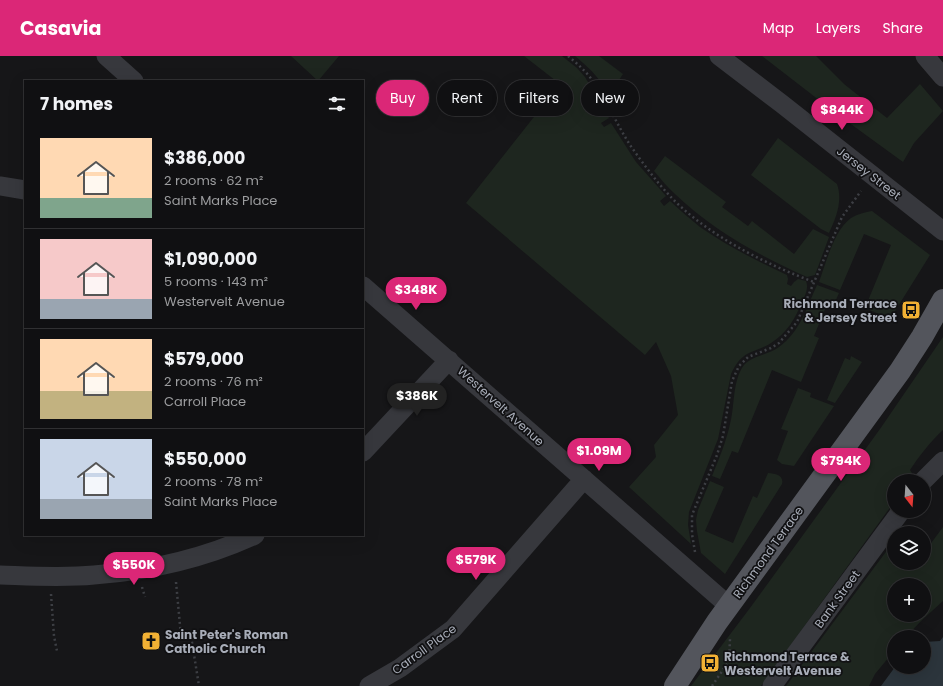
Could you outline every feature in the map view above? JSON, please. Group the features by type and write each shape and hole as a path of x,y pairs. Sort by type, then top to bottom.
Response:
{"main road":[{"name":"Richmond Terrace","path":"675,686 729,606 887,390 922,337 943,300"}],"street":[{"path":"106,56 133,80"},
{"name":"Jersey Street","path":"719,56 943,231"},
{"path":"925,56 943,77"},
{"path":"0,186 24,190"},
{"name":"Westervelt Avenue","path":"364,287 729,606"},
{"path":"364,451 449,360"},
{"path":"930,474 943,461"},
{"name":"Carroll Place","path":"369,686 400,668 453,629 584,480"},
{"name":"Bank Street","path":"772,686 896,518"},
{"path":"0,575 93,575 136,571 207,554 252,536"}],"path":[{"path":"568,56 581,67 597,86 618,126 648,169 670,195 691,215 750,253 788,272 814,282"},
{"path":"695,553 692,534 692,515 717,455 723,436 732,381 739,366 748,358 779,343 797,322 842,217 861,191"},
{"path":"176,582 181,636 191,636 199,686"},
{"path":"142,587 145,597"},
{"path":"51,593 56,651"},
{"path":"712,686 729,661 730,633"}],"shaded area":[{"path":"291,56 339,56 319,80 317,80"},
{"path":"524,56 562,56 577,68 587,80 581,80 581,116 608,116 609,118 601,123 604,127 611,123 636,162 666,196 660,201 664,206 670,201 696,224 721,241 787,275 787,284 791,286 798,279 806,281 807,289 805,294 790,325 782,335 764,347 744,356 735,366 731,374 718,439 689,512 688,525 691,544 629,487 656,457 654,445 678,415 671,376 656,342 645,355 466,203 535,116 573,116 573,80 555,80"},
{"path":"575,56 599,56 623,74 619,80 599,80 587,66"},
{"path":"762,56 816,56 844,84 887,118 920,84 943,111 914,143 903,162 837,114"},
{"path":"778,138 837,184 839,190 839,203 829,233 821,229 751,175"},
{"path":"665,156 726,202 722,207 748,226 752,221 794,254 813,229 829,237 815,275 807,277 754,251 721,231 689,207 654,171"},
{"path":"872,211 930,255 892,316 886,317 865,308 891,245 864,234 840,290 819,282 831,247 845,223 856,215"},
{"path":"817,285 839,293 832,309 826,307 814,336 819,338 801,382 772,370 738,453 732,451 720,479 712,476 732,417 737,378 740,371 744,365 752,359 775,350 786,341 798,327"},
{"path":"943,337 943,430 925,449 910,470 912,474 887,474 887,512 761,686 691,686 750,608 880,429"},
{"path":"851,356 862,362 835,403 827,400 845,358 850,360"},
{"path":"798,388 811,393 810,397 834,406 794,466 782,464 777,460 788,431 781,429"},
{"path":"768,473 781,477 782,484 725,574 701,553 697,531 696,520 698,510 710,481 724,487 705,531 733,543 753,496 757,498"},
{"path":"943,527 943,601 931,612 931,578 887,578 887,622 920,622 913,630 887,630 887,659 875,674 869,686 786,686 887,550 887,570 931,570 931,543"},
{"path":"943,637 943,686 881,686 890,674 931,674 931,642 940,641"}],"place":[{"name":"Richmond Terrace & Jersey Street","path":"911,310"},
{"name":"Saint Peter's Roman Catholic Church","path":"151,641"},
{"name":"Richmond Terrace & Westervelt Avenue","path":"710,663"}]}
